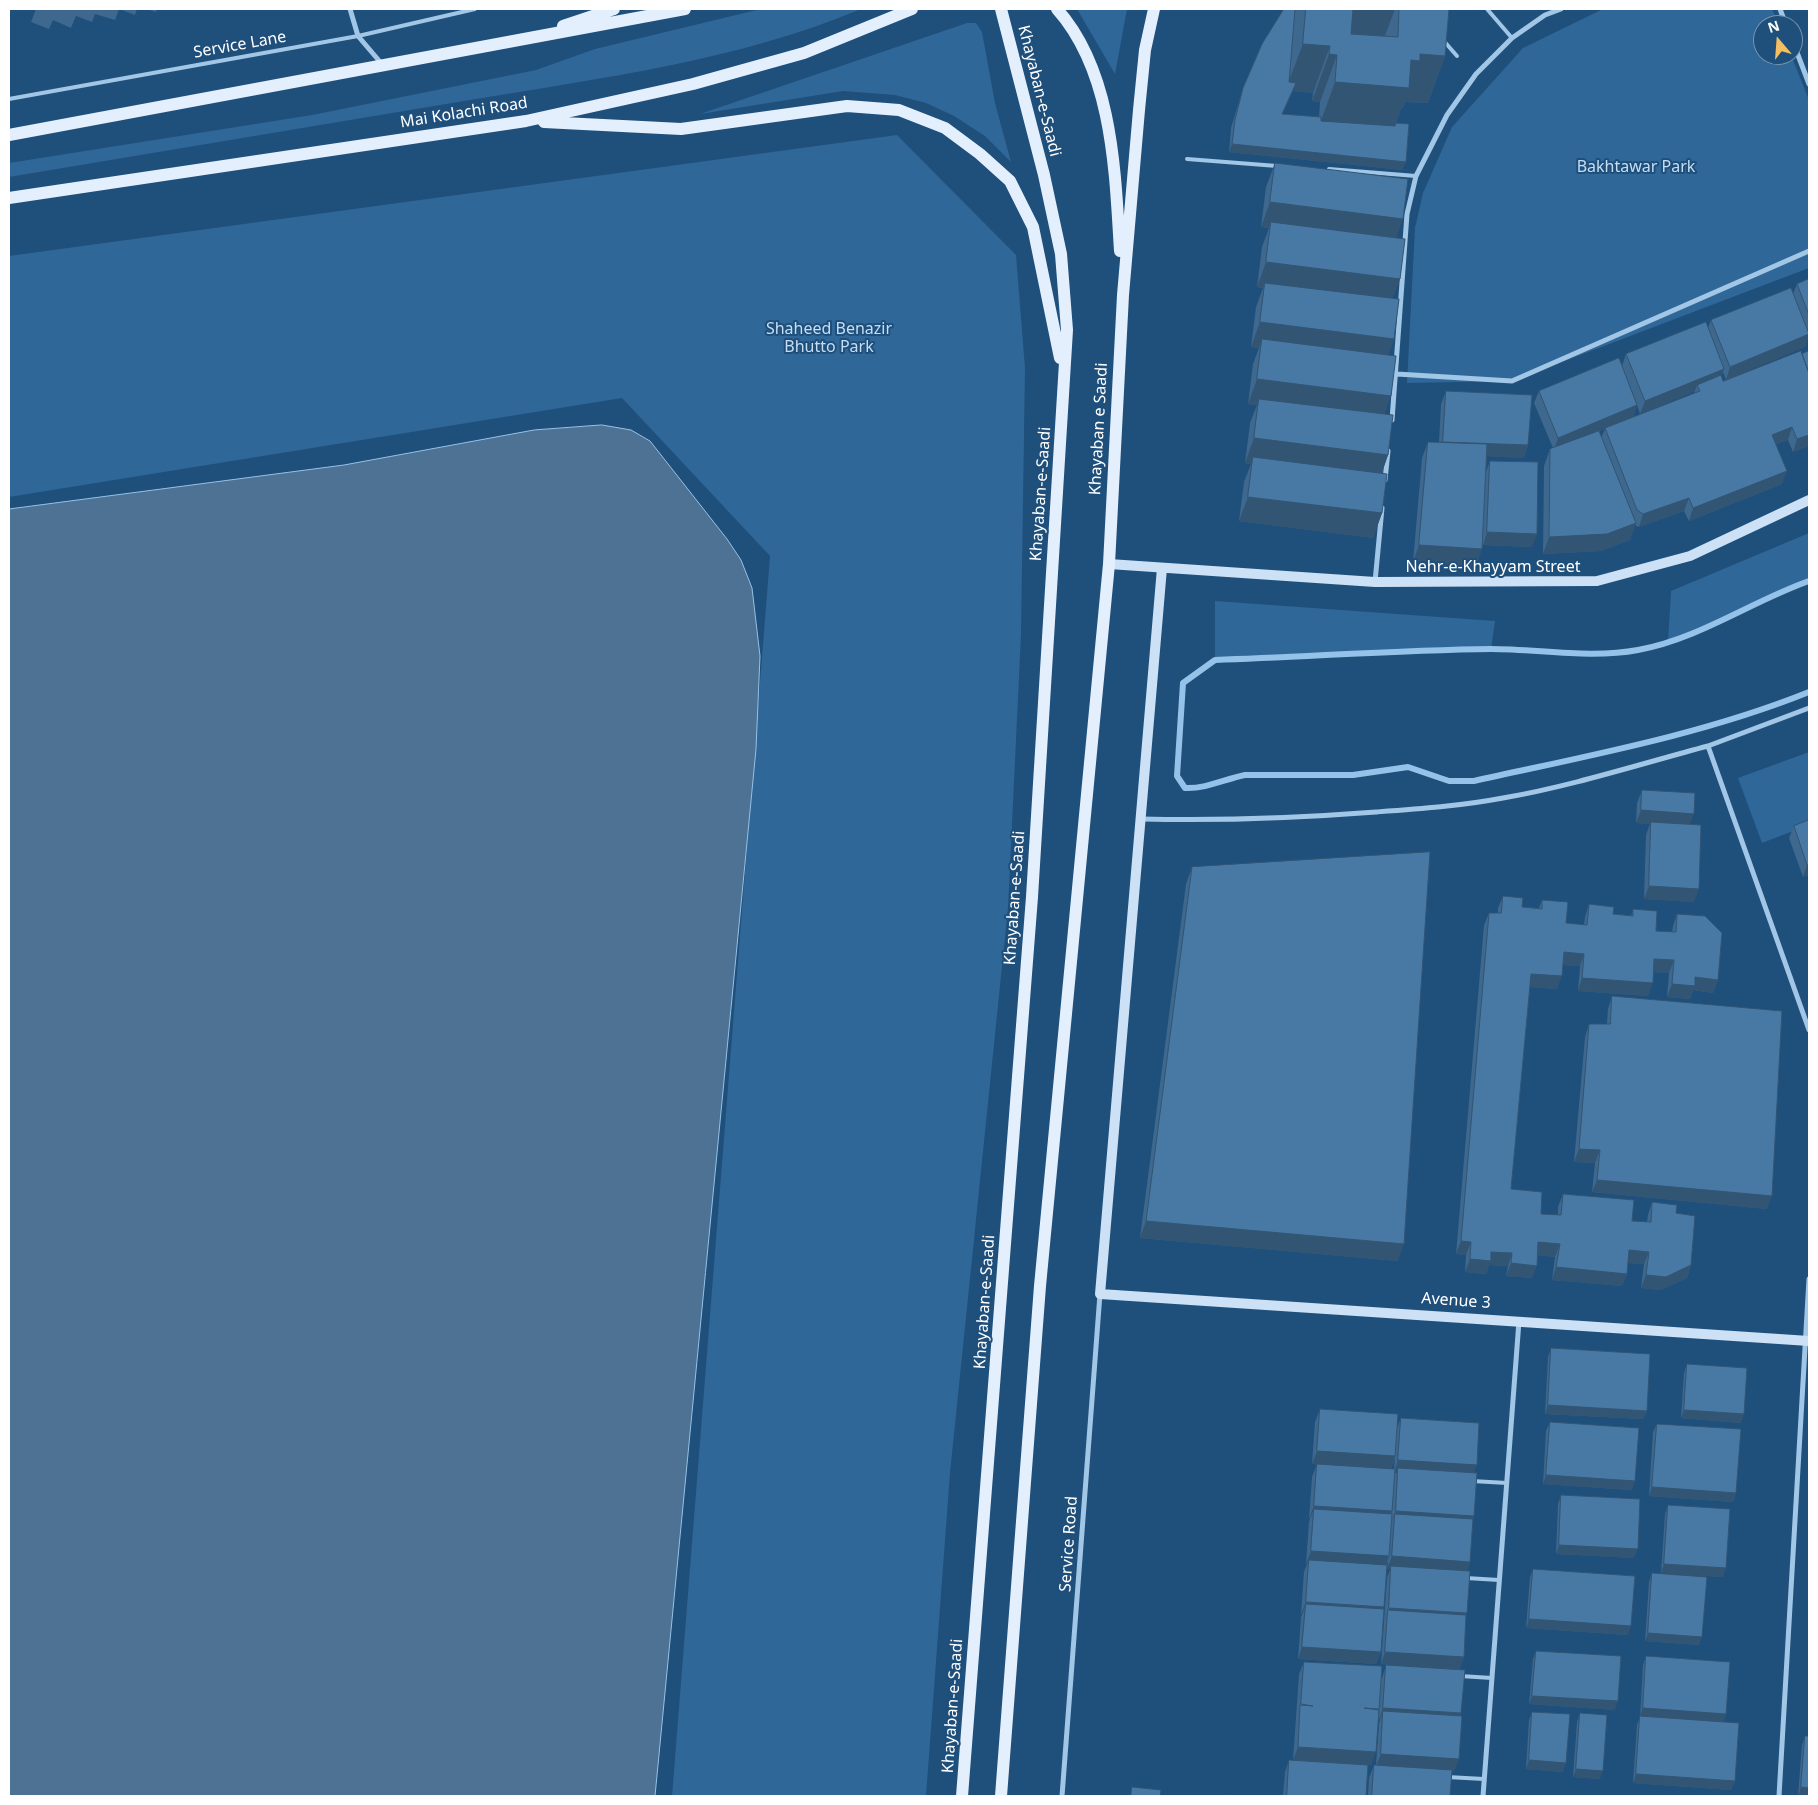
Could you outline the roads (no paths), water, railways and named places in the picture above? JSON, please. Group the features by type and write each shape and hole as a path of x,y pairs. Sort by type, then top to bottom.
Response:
{"main road":[{"path":"523,40 614,9"},
{"path":"9,135 685,9"},
{"name":"Mai Kolachi Road","path":"9,198 526,121 693,84 804,54 912,9"},
{"name":"Khayaban-e-Saadi","path":"962,1796 1032,897 1067,330 1061,254 1044,175 1001,9"},
{"path":"1057,9 1080,41 1094,73 1106,120 1115,165 1123,295"},
{"path":"1123,295 1145,50 1154,9"},
{"path":"526,121 681,129 847,106 899,110 945,128 980,154 1010,181 1033,227 1054,320 1065,385"},
{"name":"Khayaban e Saadi","path":"1108,564 1123,295"},
{"path":"1001,1796 1040,1286 1108,564"}],"street":[{"path":"350,9 358,36 383,65"},
{"path":"1391,423 1407,214 1416,176 1447,115 1476,74 1512,38 1545,15 1561,9"},
{"path":"1802,65 1809,84"},
{"path":"1396,374 1512,380 1809,251"},
{"path":"1385,483 1389,443"},
{"name":"Nehr-e-Khayyam Street","path":"1108,564 1375,582 1597,581 1690,556 1809,500"},
{"path":"1375,582 1383,503"},
{"path":"1100,1294 1162,568"},
{"path":"1142,819 1208,821 1325,816 1453,806 1514,796 1708,746 1809,708"},
{"path":"1708,746 1809,1030"},
{"path":"1779,1796 1808,1341 1809,1279"},
{"name":"Avenue 3","path":"1100,1294 1519,1320 1808,1341"},
{"name":"Service Road","path":"1062,1796 1100,1294"},
{"path":"1483,1796 1519,1320"}],"lane":[{"name":"Service Lane","path":"9,99 358,36 475,9"},
{"path":"1487,9 1512,38"},
{"path":"1440,36 1457,56"},
{"path":"1187,159 1287,166"},
{"path":"1326,169 1416,176"},
{"path":"1468,1481 1507,1483"},
{"path":"1461,1578 1499,1580"},
{"path":"1454,1676 1492,1678"},
{"path":"1445,1777 1484,1780"}],"waterway":[{"path":"1809,581 1704,629 1661,645 1620,653 1583,654 1491,649 1215,660 1183,683 1177,776 1185,788 1193,788 1245,775 1353,775 1408,767 1449,781 1474,781 1686,732 1727,721 1809,692"}],"park label":[{"name":"Bakhtawar Park","path":"1636,167"},
{"name":"Shaheed Benazir Bhutto Park","path":"829,338"}]}
